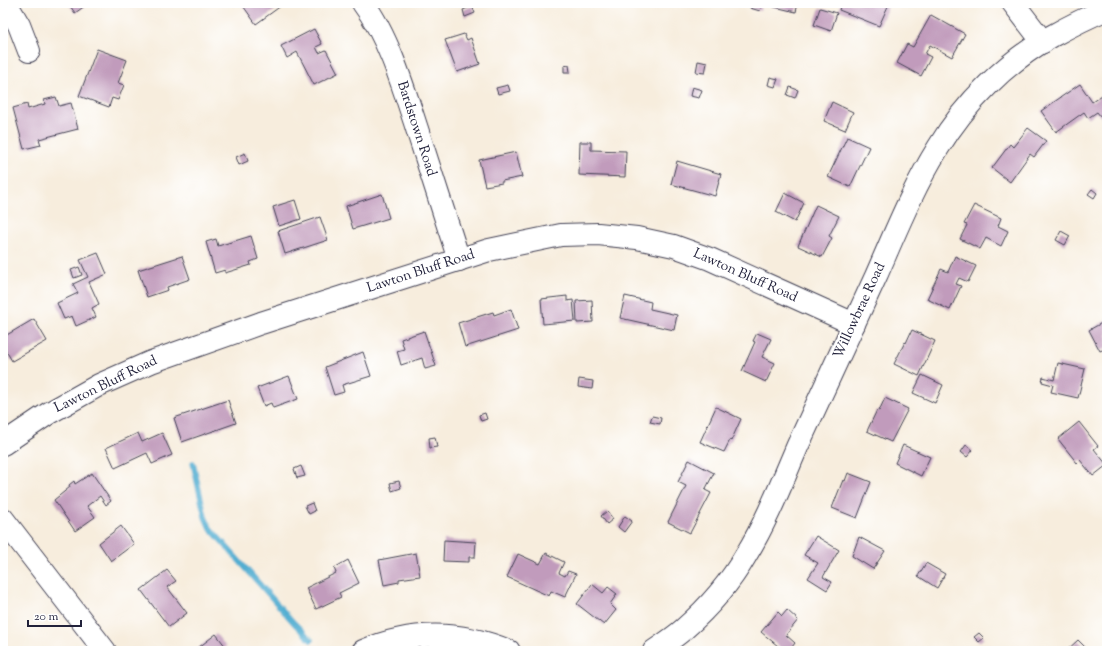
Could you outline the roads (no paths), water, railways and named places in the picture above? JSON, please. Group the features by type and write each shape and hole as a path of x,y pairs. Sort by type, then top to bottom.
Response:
{"street":[{"path":"6,3 19,25 29,51"},
{"name":"Bardstown Road","path":"363,3 372,16 385,42 405,92 459,260"},
{"path":"1013,3 1043,42"},
{"name":"Willowbrae Road","path":"654,651 683,630 710,603 736,572 747,554 766,518 912,195 947,134 986,87 1017,60 1043,42 1079,22 1107,9"},
{"name":"Lawton Bluff Road","path":"3,444 49,413 99,385 151,362 261,324 489,250 561,236 598,234 636,238 674,246 710,259 854,324"},
{"path":"3,519 105,651"},
{"path":"363,651 392,640 406,637 435,635 480,640 509,651"}],"waterway":[{"path":"193,463 205,517 210,528 294,623 311,640"}]}
